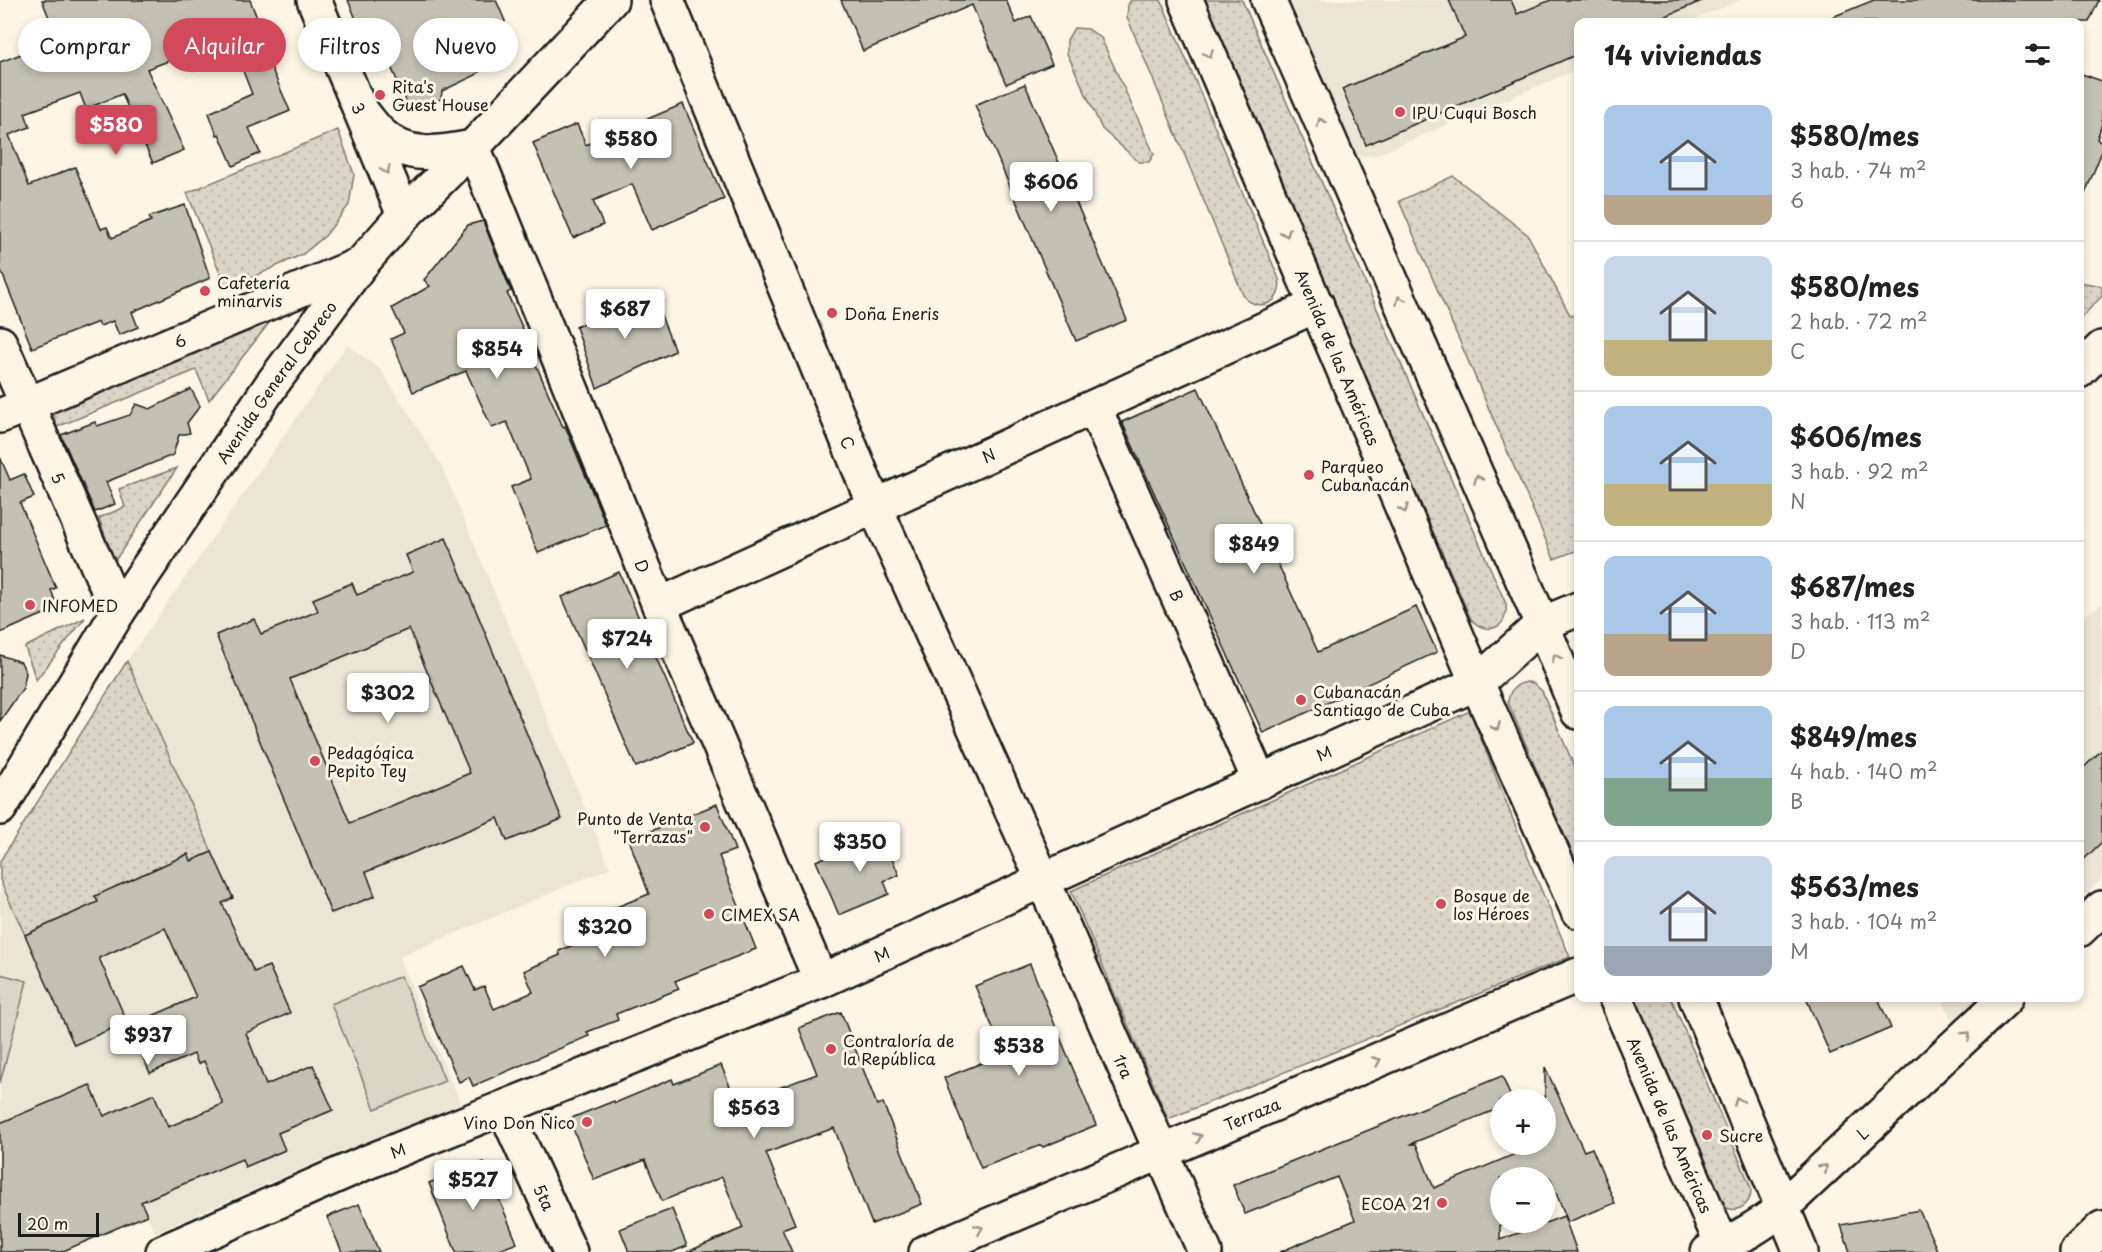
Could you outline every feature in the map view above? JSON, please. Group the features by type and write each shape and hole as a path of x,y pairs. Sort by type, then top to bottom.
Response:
{"street":[{"name":"3","path":"314,0 404,215"},
{"name":"Avenida General Cebreco","path":"0,808 118,612 272,384 361,264 404,215 473,147 611,0"},
{"name":"C","path":"667,0 875,507 1043,880"},
{"name":"Avenida de las Américas","path":"1186,0 1477,683 1574,903"},
{"path":"1268,0 1542,624 1574,702"},
{"path":"360,109 383,136 405,150 436,154 473,147"},
{"name":"D","path":"473,147 659,605 821,981"},
{"name":"6","path":"13,411 361,264"},
{"name":"N","path":"659,605 1317,305"},
{"name":"5","path":"0,343 13,411 118,612"},
{"path":"2084,366 2102,348"},
{"name":"B","path":"1094,407 1260,782"},
{"name":"M","path":"162,1252 365,1163 821,981 1260,782 1477,683 1542,624 1574,611"},
{"name":"1ra","path":"1043,880 1205,1252"},
{"path":"2084,925 2102,908"},
{"name":"Terraza","path":"926,1252 1574,977"},
{"name":"Avenida de las Américas","path":"1618,1002 1719,1250"},
{"path":"1698,1002 1801,1252"},
{"name":"L","path":"1719,1250 1783,1209 1792,1198 2002,1002"},
{"name":"5ta","path":"504,1108 570,1252"},
{"path":"2077,1252 2102,1228"}],"shaded area":[{"path":"1131,0 1161,0 1279,279 1278,294 1269,303 1256,304 1244,297 1127,17"},
{"path":"1202,0 1242,0 1506,604 1504,619 1496,627 1484,628 1471,619"},
{"name":"IPU Cuqui Bosch","path":"1275,0 1741,0 1698,18 1574,18 1574,71 1376,155 1343,158"},
{"path":"1074,28 1088,29 1101,38 1154,154 1149,162 1139,162 1102,129 1067,53 1067,40"},
{"path":"338,130 354,174 349,205 325,236 303,254 227,289 187,193"},
{"path":"1453,176 1528,235 1570,315 1574,316 1574,552 1554,559 1399,201"},
{"path":"2084,283 2102,286 2102,296 2084,315"},
{"path":"280,309 209,400 196,370 57,427 52,410"},
{"name":"Pedagógica Pepito Tey","path":"347,345 381,370 441,465 610,868 399,957 461,1104 335,1154 155,1233 90,1085 0,1123 0,861 127,661"},
{"path":"177,468 114,562 99,518 125,507 119,489"},
{"path":"2102,604 2102,879 2084,896 2084,616"},
{"path":"85,618 36,680 25,647"},
{"path":"127,661 212,852 191,861 188,854 95,896 98,902 25,935 0,880 0,861"},
{"path":"1533,683 1542,691 1574,766 1574,859 1508,702 1514,688 1520,684"},
{"path":"1470,711 1570,957 1168,1119 1071,891"},
{"path":"0,974 27,981 0,1083"},
{"path":"401,976 445,1081 375,1109 331,1004"},
{"path":"1634,1002 1673,1002 1751,1188 1751,1194 1744,1206 1735,1209 1724,1207"},
{"path":"1944,1002 1974,1002 1952,1023"}],"building":[{"path":"42,0 250,0 257,18 163,18 163,63 151,68 151,18 49,18"},
{"path":"348,0 496,0 504,18 413,18 413,72 479,72 442,91 441,99 411,112 393,72 401,72 401,18 356,18"},
{"path":"841,0 1006,0 1016,23 1031,16 1052,64 1006,84 972,5 863,51"},
{"path":"1449,0 1511,0 1517,14 1551,0 1704,0 1661,18 1574,18 1574,56 1366,145 1342,89 1465,37"},
{"path":"1874,0 2099,0 2089,22 2084,22 2084,18 1830,18"},
{"path":"18,55 18,72 148,72 184,150 153,163 122,94 86,109 80,93 25,113 30,127 9,135 29,186 75,167 101,229 107,227 112,238 151,221 149,217 185,205 210,278 132,312 138,327 119,335 113,321 100,326 98,322 32,348 0,268 0,62"},
{"path":"243,72 273,72 290,111 249,128 260,153 233,166 209,113 252,94"},
{"path":"2084,75 2102,81 2102,124 2097,139 2102,144 2102,151 2084,196"},
{"path":"1025,84 1127,320 1076,341 975,105"},
{"path":"683,104 724,199 652,230 632,184 593,201 603,225 573,238 533,143 577,124 586,145"},
{"path":"483,221 511,291 507,293 529,343 527,344 563,427 565,426 606,525 538,553 511,487 531,479 507,422 492,428 466,371 413,392 391,339 404,333 392,308 430,286 424,280 468,225"},
{"path":"652,293 675,351 597,388 576,327"},
{"path":"1198,388 1318,652 1416,607 1437,652 1263,733 1122,422"},
{"path":"191,389 200,406 187,423 190,433 179,435 173,455 106,482 115,504 95,512 61,435 95,422 97,426 130,415 136,404 150,409"},
{"path":"0,457 10,480 24,474 34,497 20,503 56,588 51,590 58,608 0,633"},
{"path":"446,538 562,819 507,841 498,818 366,872 375,896 331,913 216,635 254,619 261,634 318,611 313,599 352,583 357,595 413,572 406,555","holes":["409,629 470,773 350,823 290,679"]},
{"path":"619,572 693,743 636,767 562,597"},
{"path":"0,655 21,662 26,673 23,688 0,721"},
{"path":"2102,750 2102,842 2084,859 2084,767"},
{"path":"717,804 735,850 719,856 756,949 675,981 679,989 616,1014 618,1020 587,1032 589,1036 473,1086 469,1077 459,1082 417,987 464,966 475,990 484,986 494,1009 533,992 524,971 560,955 559,951 591,937 584,920 649,894 629,840"},
{"path":"890,831 898,851 890,854 899,875 884,881 889,894 839,915 816,861"},
{"path":"212,852 233,898 222,903 254,972 269,966 290,1013 246,1033 266,1085 313,1065 333,1110 278,1133 285,1150 245,1167 242,1159 141,1202 147,1215 61,1252 0,1252 0,1123 90,1085 104,1116 154,1094 168,1127 223,1104 204,1061 198,1064 194,1054 150,1073 129,1026 196,997 165,928 99,958 127,1022 74,1045 25,935 98,902 95,896 188,854 191,861"},
{"path":"1030,964 1096,1125 1043,1147 1041,1145 981,1168 944,1078 1004,1054 975,986"},
{"path":"1808,1002 1880,1002 1891,1028 1830,1054"},
{"path":"841,1012 877,1105 883,1103 922,1204 872,1224 834,1128 766,1153 795,1224 782,1229 792,1252 687,1252 743,1228 722,1177 662,1201 645,1160 594,1180 569,1119 672,1079 674,1084 721,1065 737,1103 817,1074 799,1028"},
{"path":"1545,1067 1555,1089 1545,1089"},
{"path":"1502,1076 1507,1089 1490,1089 1490,1112 1410,1144 1416,1144 1434,1188 1513,1155 1556,1155 1556,1091 1584,1151 1592,1148 1615,1203 1568,1222 1556,1193 1556,1167 1490,1167 1490,1233 1500,1233 1500,1240 1519,1233 1556,1233 1556,1219 1564,1216 1577,1252 1280,1252 1355,1220 1337,1177 1245,1214 1233,1185"},
{"path":"484,1162 517,1243 494,1252 456,1252 429,1183"},
{"path":"359,1204 379,1252 342,1252 327,1217"},
{"path":"672,1209 687,1246 672,1252 629,1252 620,1229"},
{"path":"1919,1210 1938,1252 1850,1252 1841,1225"}],"place":[{"name":"Rita's Guest House","path":"380,95"},
{"name":"IPU Cuqui Bosch","path":"1400,112"},
{"name":"Cafetería minarvis","path":"205,291"},
{"name":"Doña Eneris","path":"832,313"},
{"name":"Parqueo Cubanacán","path":"1309,475"},
{"name":"INFOMED","path":"30,605"},
{"name":"Cubanacán Santiago de Cuba","path":"1301,700"},
{"name":"Pedagógica Pepito Tey","path":"315,761"},
{"name":"Punto de Venta \"Terrazas\"","path":"705,827"},
{"name":"Bosque de los Héroes","path":"1441,904"},
{"name":"CIMEX SA","path":"709,914"},
{"name":"Contraloría de la República","path":"831,1049"},
{"name":"Vino Don Ñico","path":"587,1122"},
{"name":"Sucre","path":"1707,1135"},
{"name":"ECOA 21","path":"1442,1203"}]}
